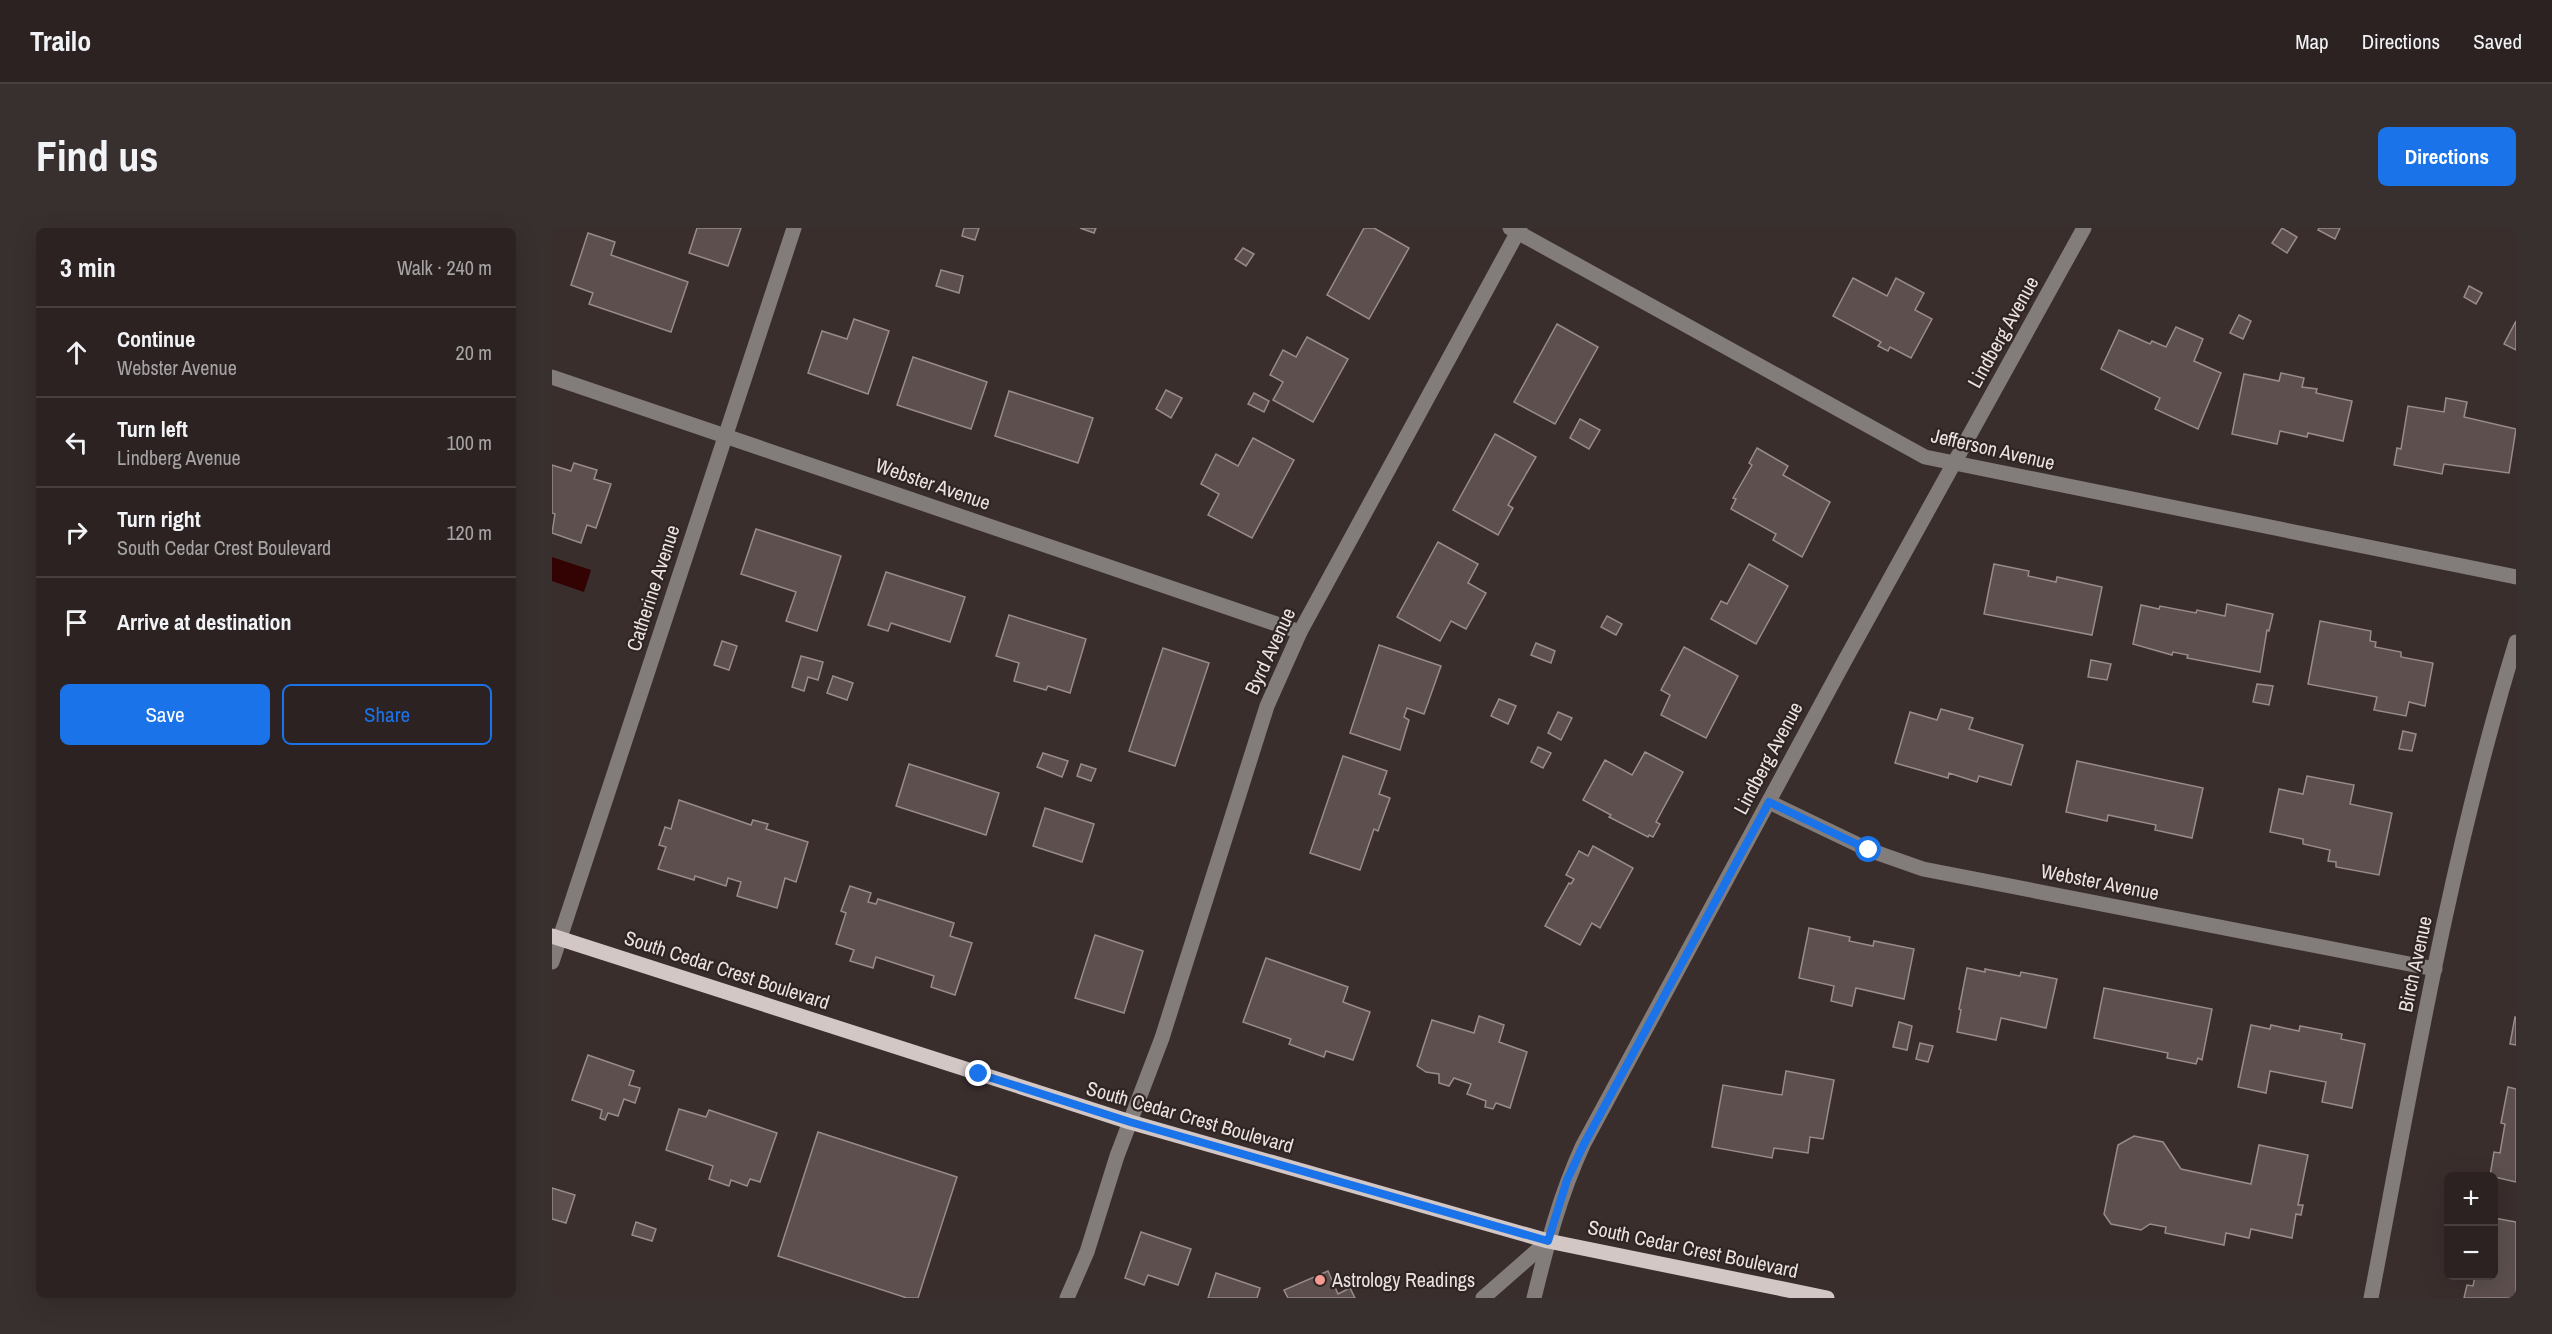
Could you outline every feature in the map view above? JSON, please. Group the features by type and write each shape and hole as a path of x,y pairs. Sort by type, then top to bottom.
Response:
{"main road":[{"name":"South Cedar Crest Boulevard","path":"556,937 1130,1122 1548,1241 1827,1298"}],"street":[{"name":"Catherine Avenue","path":"552,962 556,937 794,228"},
{"name":"Lindberg Avenue","path":"1534,1298 1548,1241 1567,1180 1583,1146 2084,228"},
{"name":"Jefferson Avenue","path":"1515,229 1925,457 2516,577"},
{"name":"Byrd Avenue","path":"1067,1298 1087,1252 1130,1122 1162,1038 1268,706 1300,632 1515,229"},
{"name":"Webster Avenue","path":"552,377 1300,632"},
{"name":"Birch Avenue","path":"2371,1298 2434,969 2487,736 2516,642"},
{"name":"Webster Avenue","path":"1769,802 1869,850 1923,869 2434,969"},
{"path":"1483,1298 1548,1241"}],"shaded area":[{"path":"552,557 591,570 584,592 552,581"}],"building":[{"path":"697,228 741,228 728,266 689,253"},
{"path":"964,228 979,228 975,240 962,236"},
{"path":"1080,228 1096,228 1094,233"},
{"path":"1364,228 1374,228 1409,248 1369,319 1327,295"},
{"path":"2282,228 2297,237 2287,253 2272,243"},
{"path":"2319,228 2340,228 2335,239 2318,230"},
{"path":"588,233 615,242 611,255 688,282 671,332 589,304 593,293 571,285"},
{"path":"1243,248 1254,254 1246,266 1235,259"},
{"path":"941,270 963,276 959,293 936,286"},
{"path":"1853,278 1887,296 1896,278 1924,293 1915,310 1932,319 1911,358 1890,347 1888,351 1878,346 1881,342 1833,316"},
{"path":"2469,286 2482,293 2476,304 2464,297"},
{"path":"2239,315 2251,321 2243,339 2230,333"},
{"path":"854,319 889,331 868,394 808,373 822,331 847,339"},
{"path":"2516,321 2516,350 2504,344"},
{"path":"1557,324 1598,347 1555,424 1514,402"},
{"path":"2176,327 2203,339 2194,361 2221,373 2198,429 2155,409 2160,398 2101,369 2119,330 2150,344 2152,341 2166,347"},
{"path":"1307,337 1348,359 1313,422 1273,400 1283,382 1270,375 1283,350 1296,357"},
{"path":"913,357 987,382 971,429 897,405"},
{"path":"2281,373 2304,378 2302,387 2317,389 2316,393 2352,401 2343,441 2308,433 2307,437 2280,431 2277,444 2232,434 2244,374 2279,381"},
{"path":"1166,390 1182,398 1171,418 1156,409"},
{"path":"1009,391 1093,418 1078,463 995,436"},
{"path":"1254,393 1269,401 1264,412 1248,404"},
{"path":"2446,398 2467,402 2464,417 2516,429 2509,473 2444,464 2442,474 2394,465 2397,448 2401,449 2408,406 2444,412"},
{"path":"1580,419 1600,430 1589,449 1570,438"},
{"path":"1495,434 1536,457 1508,505 1513,508 1498,535 1453,510"},
{"path":"1253,438 1294,460 1252,538 1208,515 1219,494 1201,484 1216,454 1238,466"},
{"path":"1757,448 1788,466 1783,475 1830,502 1802,557 1773,540 1776,534 1731,509 1736,499 1733,498 1752,465 1749,463"},
{"path":"574,463 597,470 594,479 611,484 596,528 587,525 581,543 552,533 555,514 552,513 552,465 571,471"},
{"path":"756,529 841,556 817,631 786,621 796,592 741,574"},
{"path":"1438,542 1478,564 1468,583 1486,593 1466,629 1451,621 1440,641 1397,617"},
{"path":"1749,564 1788,586 1756,644 1711,619 1721,601 1727,604"},
{"path":"1994,564 2029,571 2028,576 2056,582 2057,577 2102,587 2092,635 1984,614"},
{"path":"886,572 965,597 950,642 891,623 888,631 868,625"},
{"path":"2227,604 2273,614 2269,631 2267,630 2260,672 2187,658 2188,655 2173,652 2172,655 2133,644 2141,605 2196,613 2197,610 2225,616"},
{"path":"1009,615 1086,639 1070,693 1048,686 1046,690 1014,681 1019,663 996,656"},
{"path":"1607,616 1622,624 1616,635 1601,627"},
{"path":"2320,621 2371,631 2370,641 2376,642 2375,647 2401,652 2401,657 2433,663 2425,706 2409,702 2406,716 2374,710 2377,697 2308,684"},
{"path":"722,641 737,646 729,670 714,665"},
{"path":"1536,643 1555,651 1551,663 1531,655"},
{"path":"1379,645 1441,666 1424,714 1407,708 1404,717 1409,720 1400,750 1350,733"},
{"path":"1684,647 1738,676 1706,738 1661,715 1670,695 1661,690"},
{"path":"1163,648 1209,663 1175,766 1129,751"},
{"path":"801,656 823,662 818,680 808,677 804,691 792,687"},
{"path":"2091,660 2111,664 2107,680 2088,677"},
{"path":"833,676 853,683 847,700 827,693"},
{"path":"2257,684 2273,686 2269,705 2253,702"},
{"path":"1499,699 1516,706 1508,724 1491,716"},
{"path":"1941,709 1973,718 1969,729 2023,745 2011,785 1979,776 1977,782 1949,773 1948,778 1895,763 1910,712 1937,720"},
{"path":"1558,712 1572,718 1561,740 1548,733"},
{"path":"2403,731 2416,734 2412,751 2399,749"},
{"path":"1538,747 1551,753 1543,768 1531,762"},
{"path":"1645,752 1683,772 1656,822 1660,824 1653,837 1649,835 1648,837 1609,817 1611,815 1583,800 1605,760 1632,775"},
{"path":"1043,753 1068,761 1062,777 1037,767"},
{"path":"1343,756 1387,771 1379,794 1390,798 1378,831 1374,829 1360,870 1310,853"},
{"path":"2077,761 2203,788 2192,838 2155,830 2156,825 2108,815 2107,821 2066,812"},
{"path":"909,764 999,793 986,835 896,806"},
{"path":"1081,764 1096,769 1091,781 1077,776"},
{"path":"2307,776 2354,785 2350,804 2392,813 2379,875 2336,867 2336,862 2328,861 2330,850 2303,844 2303,839 2270,832 2279,789 2303,794"},
{"path":"679,800 751,825 753,820 768,824 766,829 808,842 796,882 785,878 777,908 737,896 741,882 728,878 726,886 695,876 694,880 658,869 666,847 659,845 665,827 671,829"},
{"path":"1045,808 1094,824 1082,862 1033,846"},
{"path":"1593,846 1633,868 1600,928 1592,923 1580,945 1545,926 1569,883 1571,884 1574,879 1566,875 1579,851 1588,856"},
{"path":"850,886 871,893 868,902 876,904 878,899 954,923 950,936 972,943 955,995 931,987 934,976 876,957 873,968 850,961 854,950 836,944 846,913 841,911"},
{"path":"1809,928 1850,937 1849,941 1873,946 1874,941 1914,949 1904,999 1856,988 1852,1006 1831,1001 1834,986 1799,978"},
{"path":"1095,935 1143,951 1124,1013 1075,998"},
{"path":"1266,958 1348,987 1343,1002 1370,1012 1353,1060 1326,1051 1324,1057 1289,1044 1291,1039 1243,1022"},
{"path":"1967,968 2020,976 2021,972 2057,979 2046,1028 2001,1018 1996,1040 1957,1032"},
{"path":"2104,988 2212,1009 2202,1060 2198,1058 2196,1064 2167,1058 2168,1053 2094,1038"},
{"path":"1479,1016 1504,1025 1499,1042 1527,1052 1510,1108 1496,1103 1493,1109 1485,1107 1486,1101 1467,1094 1471,1084 1454,1078 1449,1086 1439,1083 1439,1074 1426,1072 1417,1066 1432,1020 1474,1033"},
{"path":"2516,1018 2516,1045 2510,1044"},
{"path":"1899,1022 1912,1026 1907,1050 1893,1047"},
{"path":"2251,1025 2270,1029 2271,1025 2299,1031 2300,1026 2342,1034 2341,1039 2365,1044 2352,1108 2322,1102 2326,1082 2270,1071 2266,1093 2238,1087"},
{"path":"1920,1043 1933,1046 1928,1062 1916,1059"},
{"path":"588,1055 634,1071 629,1085 640,1088 635,1103 624,1099 618,1116 608,1113 605,1120 600,1118 602,1110 572,1100"},
{"path":"1786,1071 1834,1080 1823,1139 1810,1137 1808,1153 1774,1148 1772,1158 1712,1147 1723,1085 1782,1095"},
{"path":"2508,1087 2516,1089 2516,1182 2498,1178 2498,1172 2491,1172 2494,1152 2500,1153 2505,1124 2501,1123"},
{"path":"679,1109 706,1117 709,1110 777,1133 760,1182 750,1179 747,1186 731,1180 729,1186 709,1179 713,1166 666,1150"},
{"path":"818,1132 957,1177 918,1298 907,1298 778,1256"},
{"path":"2134,1136 2163,1142 2181,1169 2251,1184 2259,1145 2308,1155 2298,1205 2303,1205 2301,1215 2296,1214 2292,1238 2251,1229 2249,1238 2226,1233 2224,1245 2165,1233 2166,1227 2150,1224 2141,1230 2111,1224 2104,1214 2118,1145"},
{"path":"552,1188 575,1195 566,1223 552,1219"},
{"path":"2498,1219 2516,1222 2516,1298 2464,1298 2467,1285 2473,1286 2474,1280 2498,1280"},
{"path":"636,1222 656,1229 652,1241 632,1235"},
{"path":"1141,1232 1191,1249 1178,1285 1148,1275 1144,1285 1125,1278"},
{"name":"Astrology Readings","path":"1328,1271 1338,1294 1350,1288 1355,1298 1288,1298 1284,1290"},
{"path":"1216,1273 1260,1288 1257,1298 1208,1298"}],"place":[{"name":"Astrology Readings","path":"1320,1280"}],"route":[{"path":"979,1074 1130,1122 1548,1241 1567,1180 1583,1146 1769,802 1869,850"}]}
